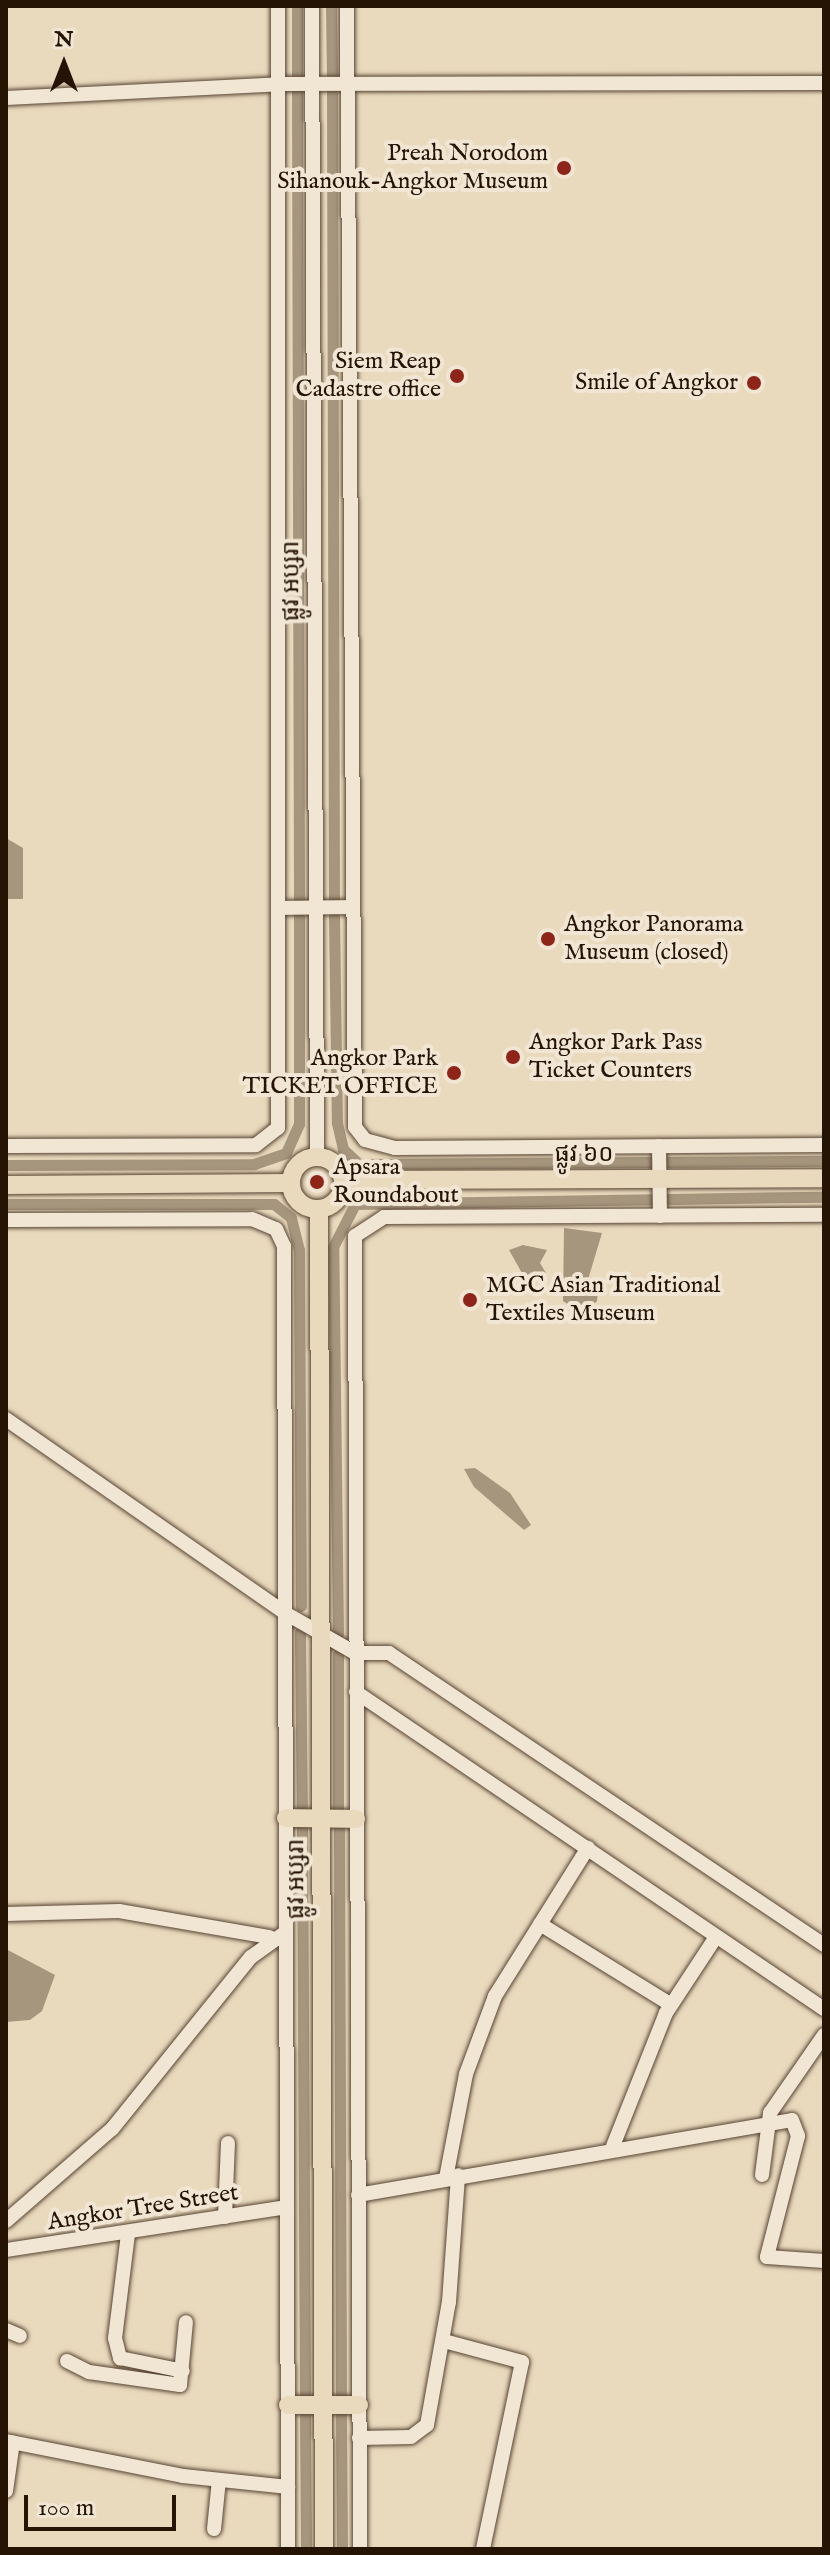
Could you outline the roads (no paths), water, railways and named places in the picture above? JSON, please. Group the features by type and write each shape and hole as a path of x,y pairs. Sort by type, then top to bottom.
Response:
{"main road":[{"path":"317,1156 336,1164 343,1180 339,1198 319,1209 297,1201 290,1183 297,1165 317,1156"},
{"name":"ផ្លូវ ៦០","path":"343,1180 824,1178"},
{"path":"6,1185 290,1183"},
{"name":"ផ្លូវ អប្សរា","path":"319,1209 324,2549"},
{"path":"286,1818 356,1819"},
{"path":"288,2405 359,2405"}],"street":[{"path":"6,1146 265,1142 280,1114 278,6"},
{"name":"ផ្លូវ អប្សរា","path":"312,6 317,1156"},
{"path":"347,6 351,1110 365,1140 395,1148 659,1149 824,1145"},
{"path":"6,98 280,84 824,83"},
{"path":"280,908 349,907"},
{"path":"659,1149 660,1212"},
{"path":"360,2549 355,1236 384,1217 660,1212 824,1215"},
{"path":"6,1220 252,1219 276,1229 286,1257 288,2549"},
{"path":"6,1419 285,1613 355,1653 389,1653 824,1945"},
{"path":"356,1692 824,2009"},
{"path":"359,2438 420,2433 444,2341 452,2177 473,2053 508,1970 588,1848"},
{"path":"6,1914 119,1911 270,1937 286,1932"},
{"path":"540,1924 670,2004"},
{"path":"6,2221 154,2084 270,1937"},
{"path":"613,2146 670,2004 716,1937"},
{"path":"762,2175 768,2123 824,2035"},
{"path":"358,2195 613,2146 792,2120 799,2129 767,2257 824,2261"},
{"path":"225,2217 228,2143"},
{"name":"Angkor Tree Street","path":"6,2250 128,2234 287,2207"},
{"path":"128,2234 115,2338 120,2358 183,2371"},
{"path":"67,2361 89,2372 180,2385 186,2322"},
{"path":"444,2341 522,2362 483,2549"},
{"path":"6,2491 10,2442 219,2480 288,2487"},
{"path":"214,2529 219,2480"}],"waterway":[{"path":"297,6 297,78"},
{"path":"331,6 332,75"},
{"path":"297,91 299,899"},
{"path":"332,92 334,899"},
{"path":"6,1165 254,1164 286,1153 299,1124 299,915"},
{"path":"334,916 337,1123 343,1149 359,1164 824,1161"},
{"path":"338,1634 333,1247 355,1204 824,1197"},
{"path":"6,1204 274,1204 291,1218 299,1250 301,1606"},
{"path":"300,1632 302,1811"},
{"path":"338,1654 338,1810"},
{"path":"302,1827 305,2394"},
{"path":"339,1828 341,2396"},
{"path":"305,2410 306,2549"},
{"path":"341,2412 342,2549"}],"place":[{"name":"Preah Norodom Sihanouk-Angkor Museum","path":"564,168"},
{"name":"Siem Reap Cadastre office","path":"457,376"},
{"name":"Smile of Angkor","path":"754,383"},
{"name":"Angkor Panorama Museum (closed)","path":"548,939"},
{"name":"Angkor Park Pass Ticket Counters","path":"513,1057"},
{"name":"Angkor Park TICKET OFFICE","path":"454,1073"},
{"name":"Apsara Roundabout","path":"317,1182"},
{"name":"MGC Asian Traditional Textiles Museum","path":"470,1300"}]}
